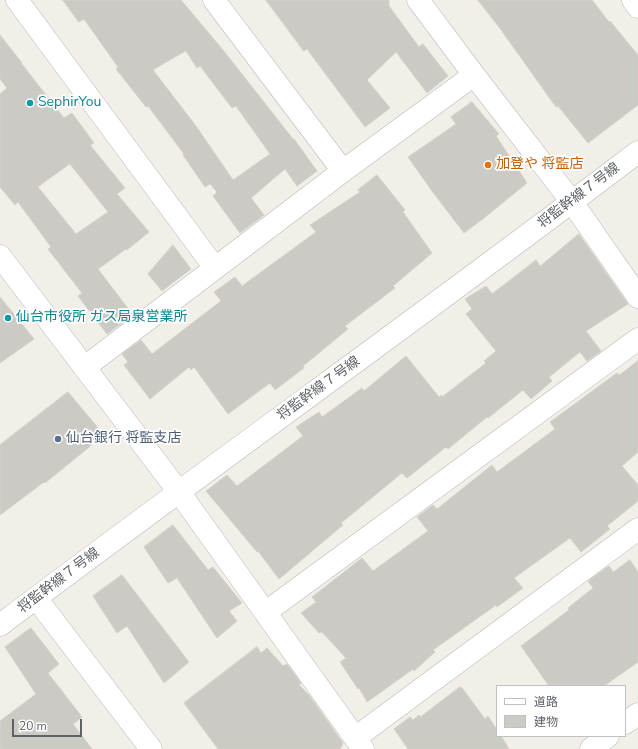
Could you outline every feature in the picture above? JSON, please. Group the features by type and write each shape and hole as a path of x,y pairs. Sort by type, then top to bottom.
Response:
{"street":[{"path":"17,0 215,268"},
{"path":"214,0 343,171"},
{"path":"418,0 572,202 638,297"},
{"path":"633,0 638,7"},
{"path":"85,367 343,171 474,75"},
{"name":"将監幹線７号線","path":"0,625 638,152"},
{"path":"0,256 179,492 359,744 638,529"},
{"path":"266,612 638,339"},
{"path":"36,598 151,749"},
{"path":"626,722 638,714"},
{"path":"590,749 607,737"}],"building":[{"path":"63,0 181,0 294,139 317,171 297,186 285,169 251,198 264,215 240,233 213,196 217,192 210,184 205,187 183,155 184,154 148,106 146,107 116,69 118,67 84,19 79,22","holes":["186,51 197,68 200,66 232,108 236,106 270,154 233,180 196,126 153,70"]},
{"path":"266,0 389,0 389,6 419,47 423,44 448,76 427,93 396,52 367,80 390,108 365,127 307,49 304,51"},
{"path":"478,0 592,0 638,55 638,105 588,143 558,106 556,107"},
{"path":"0,35 64,118 72,113 94,143 90,145 125,188 117,194 149,232 127,250 126,249 98,269 133,315 107,334 78,296 82,293 48,249 51,247 18,202 15,205 0,187 0,94 7,88 0,79","holes":["70,164 108,212 76,234 38,187"]},
{"path":"472,102 499,134 496,136 527,183 464,233 408,157 456,124 451,117"},
{"path":"377,175 405,210 403,212 432,253 393,286 395,288 345,326 348,329 303,366 304,368 275,390 270,383 228,414 194,367 191,370 189,367 150,399 124,365 128,362 122,354 141,340 152,354 221,301 214,292 235,277 242,286 316,232 310,225 360,192 358,190"},
{"path":"579,234 628,304 586,331 601,351 587,361 580,352 549,377 552,381 531,399 523,390 448,449 446,447 407,478 402,473 341,523 343,525 279,579 258,551 257,552 206,491 227,475 237,486 303,436 296,427 319,412 322,417 362,388 364,391 406,356 439,397 441,395 442,397 486,363 484,361 496,351 466,314 472,309 465,299 486,286 492,294 536,260 540,266"},
{"path":"173,245 191,269 162,291 148,274"},
{"name":"仙台市役所 ガス局泉営業所","path":"0,297 34,339 0,363"},
{"path":"638,361 638,452 622,466 638,485 638,501 607,526 610,529 581,552 570,538 514,578 523,588 497,607 496,605 433,650 435,652 414,671 413,669 367,702 359,688 358,689 340,662 346,658 322,632 319,633 301,613 316,602 312,597 362,558 373,571 428,531 417,517 433,505 437,509 492,465 497,472 555,429 550,422 617,373 619,375"},
{"path":"68,392 104,435 45,483 44,482 0,515 0,445"},
{"path":"173,525 208,570 213,567 242,603 229,611 237,621 217,638 177,578 168,583 144,547"},
{"path":"630,560 638,572 638,662 605,685 548,685 521,646 569,610 568,608 593,588 588,581 609,566 613,572"},
{"path":"122,575 189,662 164,683 127,626 117,633 93,596"},
{"path":"31,628 59,664 48,673 82,717 73,724 92,749 0,749 0,721 36,694 5,647"},
{"path":"257,647 261,653 267,648 283,666 287,664 301,683 299,685 309,695 343,743 340,749 218,749 184,703"},
{"path":"460,687 485,719 488,716 496,728 496,737 502,737 509,749 408,749 394,729 410,717 413,720 419,715 420,717"}],"place":[{"name":"SephirYou","path":"30,103"},
{"name":"加登や 将監店","path":"488,165"},
{"name":"仙台市役所 ガス局泉営業所","path":"8,318"},
{"name":"仙台銀行 将監支店","path":"58,439"}]}
